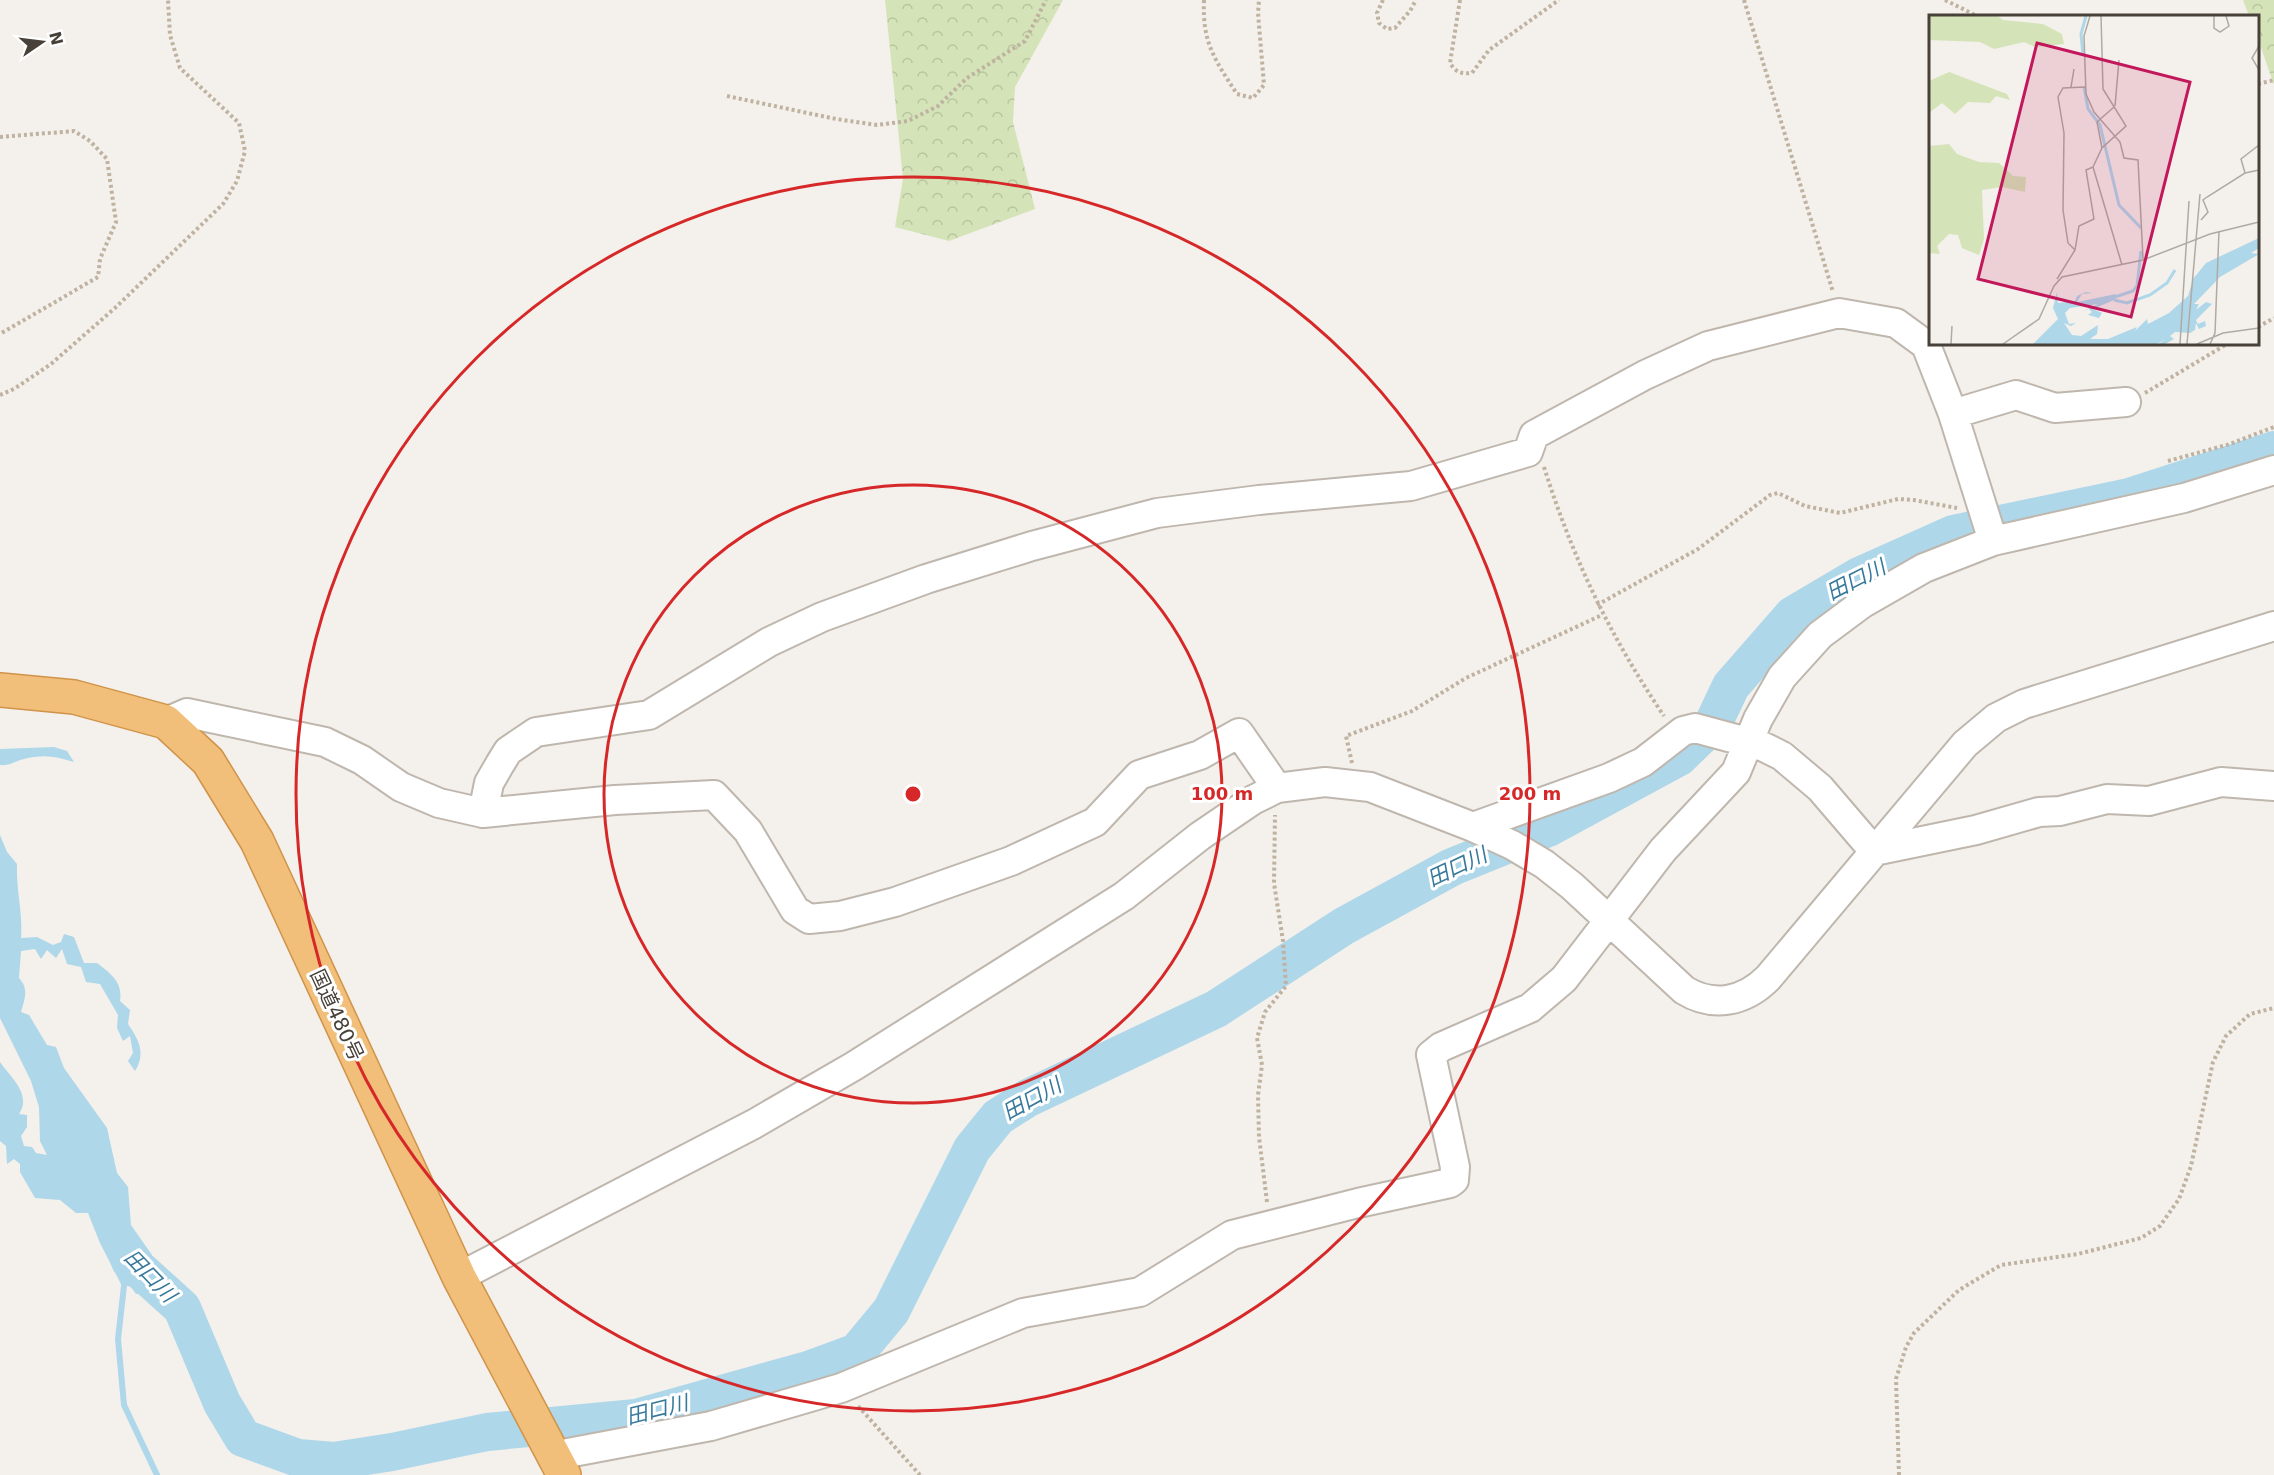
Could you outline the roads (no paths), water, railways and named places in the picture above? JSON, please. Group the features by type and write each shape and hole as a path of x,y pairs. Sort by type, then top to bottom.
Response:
{"highway":[{"name":"国道480号","path":"0,690 74,697 166,722 208,761 257,841 459,1277 554,1459"}],"street":[{"path":"483,813 489,783 508,751 536,732 649,715 769,642 822,617 926,579 1032,546 1157,513 1259,500 1411,486 1528,452 1534,435 1646,375 1708,346 1839,313 1896,323 1926,345 1953,414 1993,542"},
{"path":"1953,414 2016,395 2055,408 2126,402"},
{"path":"554,1459 711,1426 841,1388 1023,1313 1140,1292 1232,1235 1454,1180 1455,1167 1431,1055 1441,1047 1530,1008 1564,979 1663,850 1736,772 1739,741 1782,676 1820,635 1863,603 1924,568 1993,542 2184,498 2274,470"},
{"path":"459,1277 754,1124 835,1077 1124,896 1200,836 1274,789 1308,783 1352,784 1403,798 1484,832 1544,864 1610,921 1672,980 1697,998 1720,1001 1740,998 1768,978 1965,744 1996,718 2024,705 2274,626"},
{"path":"166,722 187,713 325,742 362,760 401,787 439,803 483,813 615,800 714,795 748,831 795,910 809,919 840,916 895,902 1011,861 1095,822 1139,775 1200,754 1239,733 1274,789"},
{"path":"1484,832 1643,762 1686,732 1762,746 1796,766 1820,789 1874,851"},
{"path":"1874,851 1976,830 2039,812 2060,811 2107,799 2149,801 2221,782 2274,786"}],"water":[{"path":"54,747 67,751 74,762 43,756 0,765 0,749"},
{"path":"0,835 7,852 17,864 21,938 37,937 53,945 61,942 64,934 74,937 84,963 97,963 111,975 120,989 120,1001 130,1010 128,1024 138,1041 141,1052 135,1071 128,1061 133,1053 130,1036 123,1041 117,1028 118,1015 100,984 86,982 81,967 67,964 62,949 56,958 47,950 41,959 35,949 21,951 19,978 24,986 25,994 21,1012 29,1015 47,1045 56,1047 64,1068 107,1128 117,1173 128,1187 131,1225 152,1255 146,1261 150,1267 162,1267 177,1289 172,1294 136,1294 131,1287 121,1284 88,1213 76,1213 60,1200 35,1198 20,1172 20,1164 14,1159 7,1164 6,1146 0,1141 0,1062 22,1093 22,1107 19,1114 27,1115 27,1127 21,1136 24,1146 32,1147 36,1153 47,1155 40,1141 39,1107 31,1081 0,1018"}],"waterway":[{"name":"田口川","path":"130,1261 182,1308 222,1403 243,1438 298,1458 334,1461 392,1452 487,1432 636,1418 808,1370 857,1352 891,1311 972,1149 998,1117 1028,1098 1216,1009 1344,926 1452,867 1548,828 1679,757 1713,724 1731,686 1793,615 1859,576 1953,534 2129,497 2274,450"},
{"path":"125,1277 118,1339 124,1405 157,1475"}]}
